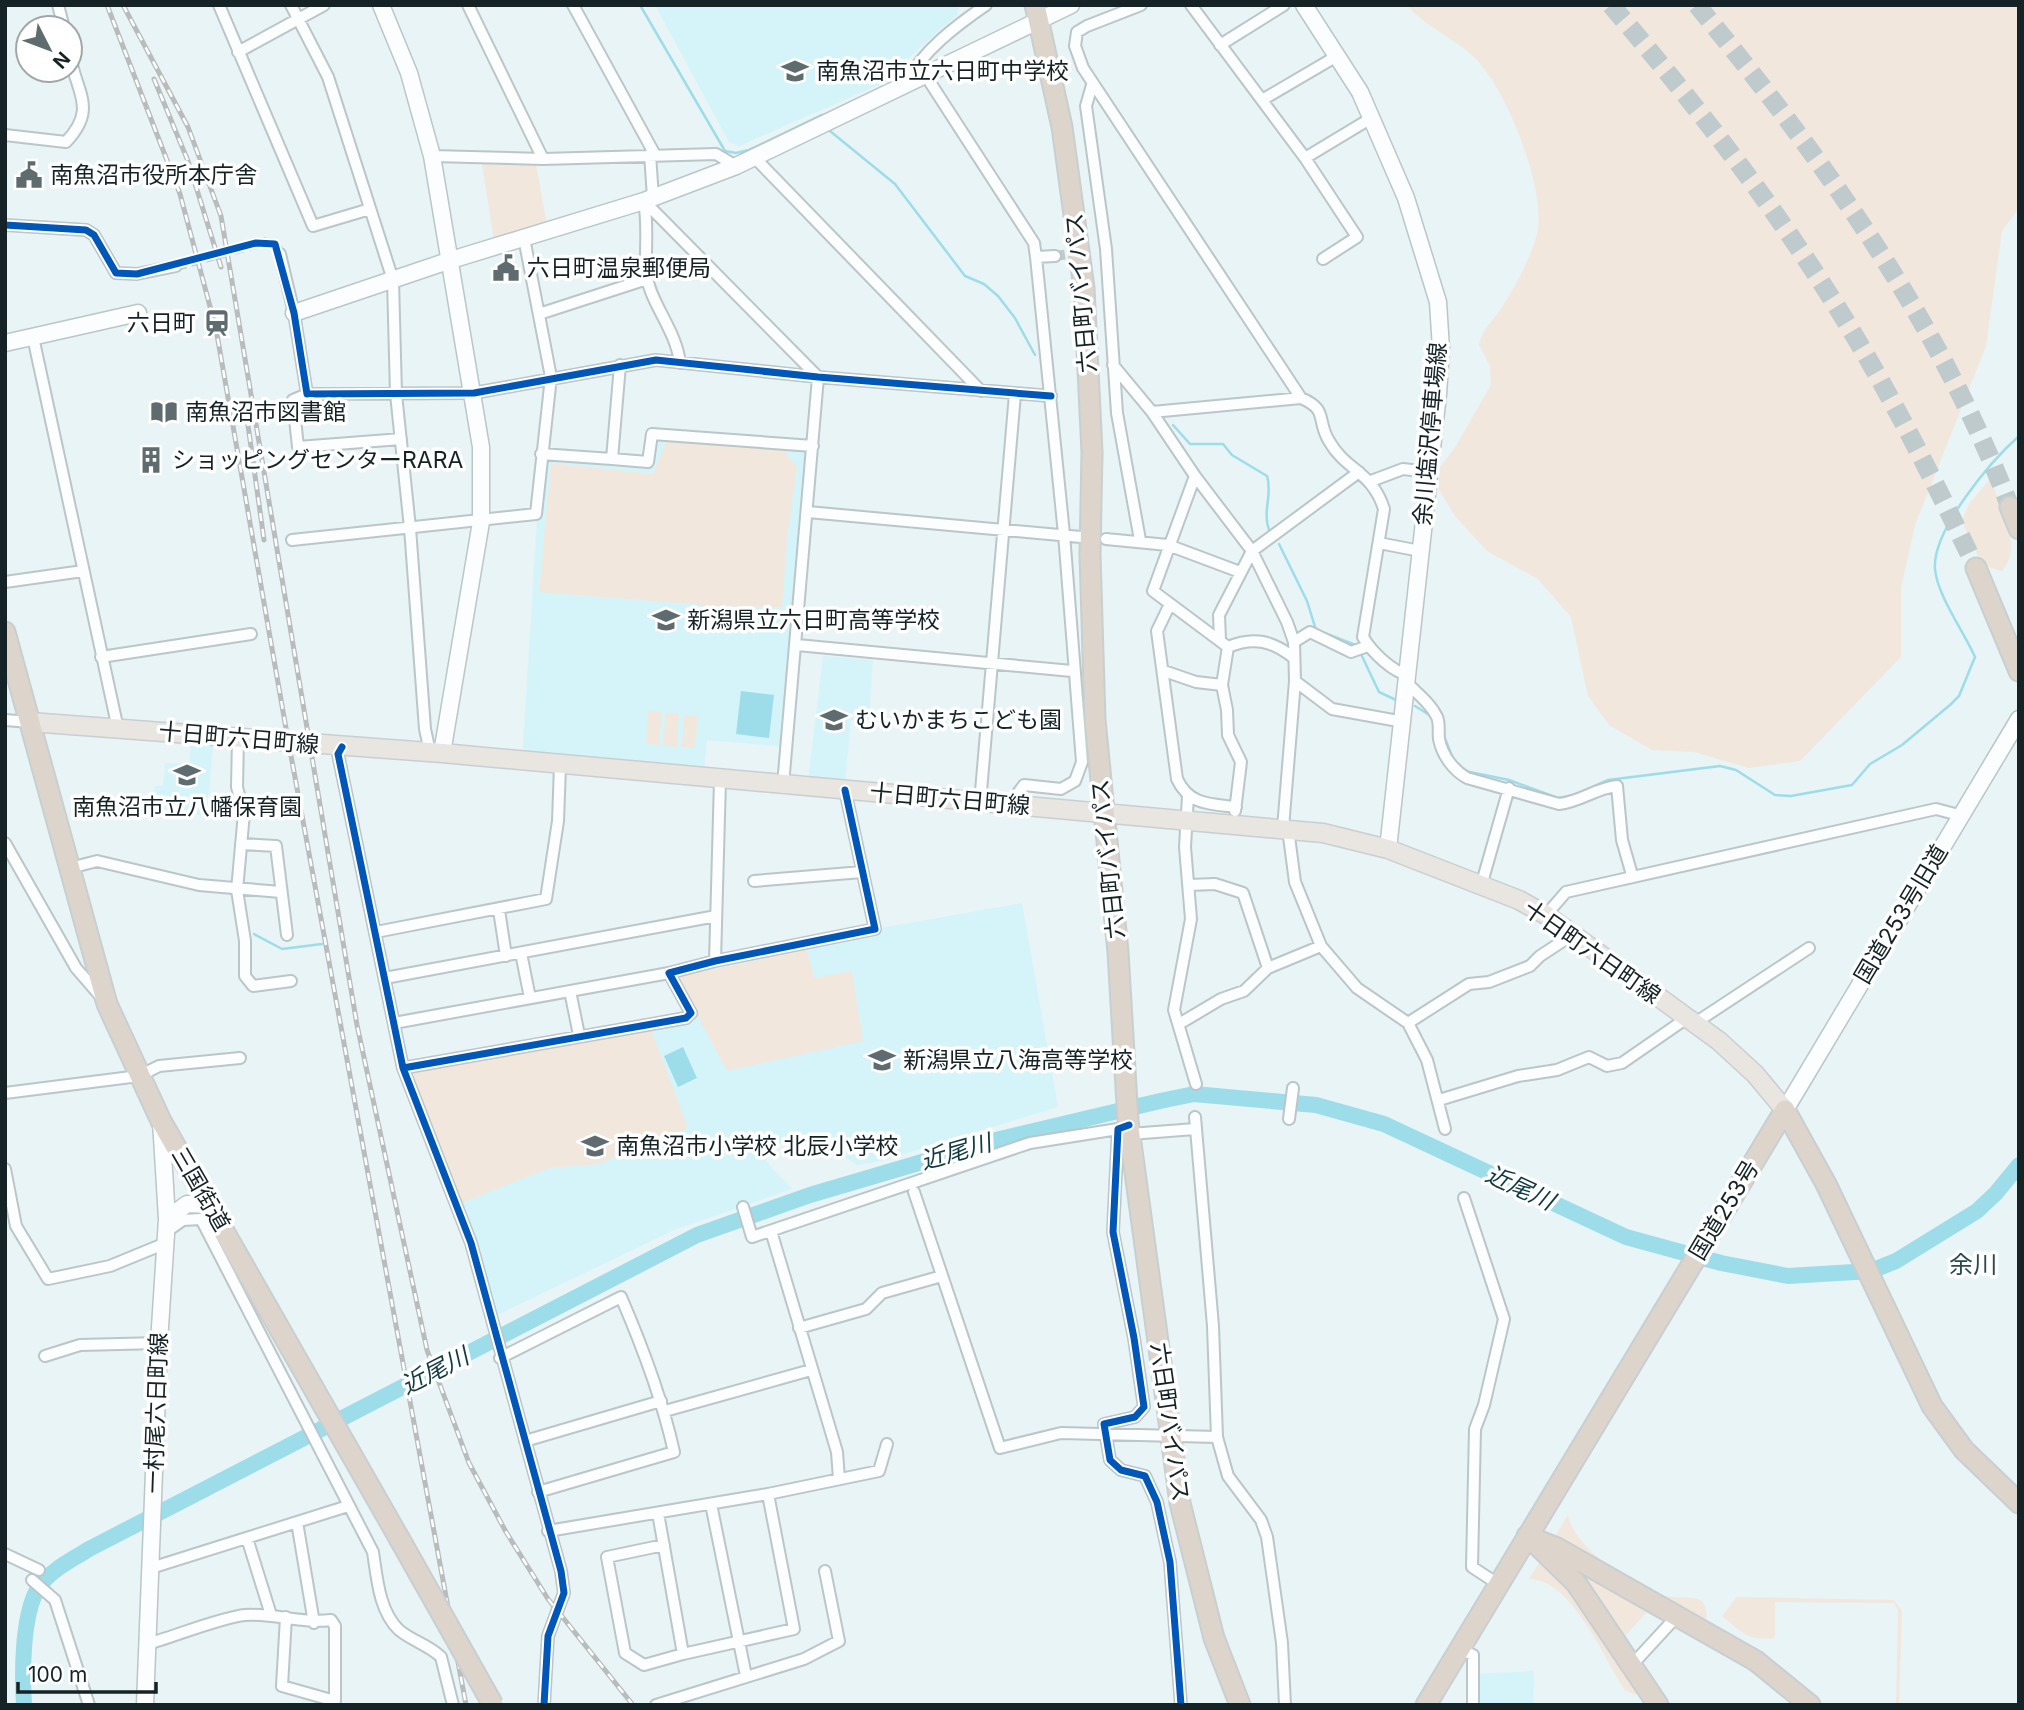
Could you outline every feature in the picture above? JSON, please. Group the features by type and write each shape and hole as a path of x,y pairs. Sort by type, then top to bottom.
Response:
{"highway":[{"name":"六日町バイパス","path":"1037,12 1062,127 1084,288 1092,452 1090,554 1095,720 1102,813 1118,952 1126,1127 1173,1436 1180,1503 1214,1638 1240,1705"},
{"path":"2010,507 2019,529"},
{"path":"1976,568 2019,671"},
{"name":"三国街道","path":"5,632 107,1004 139,1076 161,1121 493,1705"},
{"path":"1785,1110 1826,1184 1932,1406 1964,1450 2019,1503"},
{"name":"国道253号","path":"1426,1705 1785,1110"},
{"path":"1527,1536 1557,1548 1772,1671 1810,1705"},
{"path":"1527,1536 1576,1583 1658,1705"}],"main road":[{"name":"十日町六日町線","path":"30,722 436,752 560,766 1186,821 1235,816 1388,849 1519,900 1546,915 1720,1041 1755,1074 1785,1110"}],"street":[{"path":"219,5 313,226 370,209"},
{"path":"291,5 328,77 393,280 396,394 410,528 425,729 436,752"},
{"path":"238,52 324,5"},
{"path":"381,5 409,74 432,156 481,447 481,522 436,752"},
{"path":"468,5 543,159"},
{"path":"573,5 652,154 647,279 677,344 680,363"},
{"path":"907,82 914,68 943,39 986,5"},
{"path":"295,313 451,260 649,199 755,159 1037,12 1071,5"},
{"path":"1141,5 1077,32 1075,46 1091,85 1301,398"},
{"path":"1191,5 1305,158 1357,237 1323,259"},
{"path":"1220,45 1284,5"},
{"name":"余川塩沢停車場線","path":"1304,5 1373,117 1406,198 1438,302 1441,349 1404,722 1388,849"},
{"path":"1262,100 1337,56"},
{"path":"924,73 1034,243 1036,257 1064,534 1072,671 1082,762 1075,781 1061,789 1024,785 1018,793 1016,805"},
{"path":"5,135 66,142 79,128 85,111 78,84"},
{"path":"1091,85 1086,106 1106,249 1117,413 1140,540"},
{"path":"1305,158 1373,117"},
{"path":"432,156 543,159 716,154 736,166"},
{"path":"755,159 981,391"},
{"path":"649,199 818,377 783,785"},
{"path":"5,225 86,230 94,235 116,273 137,274 176,266"},
{"path":"292,540 481,522 536,514 551,377 524,238"},
{"path":"1085,252 1106,249"},
{"path":"280,254 295,313 307,394"},
{"path":"1036,257 1055,256"},
{"path":"539,314 647,279"},
{"path":"5,343 138,313"},
{"path":"33,337 118,729"},
{"path":"401,439 298,447 293,400 307,394 474,393 656,359 818,377 1051,396"},
{"path":"612,459 620,365"},
{"path":"1113,365 1152,412 1195,476 1252,551 1270,583 1294,642 1286,828 1295,882 1321,946 1357,988 1408,1023 1427,1060 1445,1129"},
{"path":"980,803 1015,394"},
{"path":"1152,412 1301,398 1314,404 1321,412 1327,440 1338,454 1371,481 1384,509 1364,628 1363,637 1368,646 1408,679 1432,708 1439,720 1439,740 1456,772 1467,778 1559,804 1570,803 1607,787 1617,786 1622,840 1632,875"},
{"path":"541,454 648,462 652,434 813,446"},
{"path":"1371,481 1403,470 1429,472"},
{"path":"1170,604 1157,631 1177,779 1188,796 1235,816 1241,762 1228,735 1222,685 1224,644 1219,615 1252,551 1359,472"},
{"path":"1195,476 1153,591 1224,644 1264,641 1277,644 1294,659"},
{"path":"808,512 1081,537"},
{"path":"1106,539 1140,540 1168,545 1240,572"},
{"path":"1379,543 1420,551"},
{"path":"5,582 83,571"},
{"path":"1294,642 1310,632 1351,652 1368,646"},
{"path":"102,657 251,634"},
{"path":"797,645 1072,671"},
{"path":"1164,671 1196,682 1222,685"},
{"path":"1294,681 1332,709 1404,722"},
{"path":"5,720 30,722"},
{"name":"国道253号旧道","path":"1785,1110 2018,720"},
{"path":"238,738 237,787 244,813 237,890 244,941 245,976 253,986 291,981"},
{"path":"342,747 338,754 403,1068 471,1243 500,1358 526,1441 548,1531 561,1571 564,1593 548,1636 544,1705"},
{"path":"376,932 499,911 546,900 558,821 560,766"},
{"path":"715,961 720,780"},
{"path":"1481,886 1509,788"},
{"path":"394,1023 669,973 715,961 875,929 845,790"},
{"path":"1188,796 1185,848 1191,919 1174,1010 1196,1084"},
{"path":"1546,915 1566,892 1632,875 1936,809 1959,816"},
{"path":"5,843 76,968 107,1004"},
{"path":"241,844 276,846 287,935"},
{"path":"70,868 97,861 199,885 281,892"},
{"path":"754,881 862,872"},
{"path":"1189,885 1215,884 1243,892 1268,968"},
{"path":"499,911 506,956"},
{"path":"385,978 716,916"},
{"path":"1408,1023 1469,984 1489,982 1530,966 1540,956 1572,935"},
{"path":"1179,1024 1221,999 1244,991 1268,968 1321,946"},
{"path":"1439,1100 1518,1076 1558,1070 1589,1057 1607,1066 1622,1063 1809,948"},
{"path":"521,953 530,998"},
{"path":"403,1068 686,1018 691,1013 669,973"},
{"path":"570,991 579,1035"},
{"path":"5,1093 139,1076 159,1066 240,1058"},
{"path":"1289,1119 1293,1088"},
{"name":"一村尾六日町線","path":"145,1705 153,1531 152,1493 166,1231 161,1121"},
{"path":"744,1208 752,1237 1030,1143 1126,1127 1195,1123 1213,1326 1217,1437 1228,1476 1257,1514 1267,1537 1282,1643 1285,1705"},
{"path":"1126,1127 1113,1232 1134,1338 1144,1408 1135,1417 1104,1424 1110,1460 1121,1470 1144,1476 1157,1502 1173,1586 1181,1705"},
{"path":"5,1169 16,1226 48,1279 110,1266 183,1220 201,1219 373,1552 380,1596 390,1619 400,1631 441,1657 453,1705"},
{"path":"914,1192 1000,1448 1061,1433 1217,1437"},
{"path":"1464,1198 1504,1319 1484,1405 1475,1429 1472,1567 1497,1584"},
{"path":"166,1231 187,1204 211,1205"},
{"path":"771,1231 837,1452 839,1479"},
{"path":"799,1328 866,1309 882,1293 942,1276"},
{"path":"500,1358 621,1297 646,1353 663,1406 674,1452 538,1492"},
{"path":"45,1356 80,1345 159,1343"},
{"path":"526,1441 811,1370"},
{"path":"548,1531 768,1494 879,1471 887,1444"},
{"path":"664,1545 607,1557 625,1653 644,1665 794,1629 768,1494"},
{"path":"711,1504 746,1676"},
{"path":"151,1568 348,1506"},
{"path":"658,1513 683,1654"},
{"path":"297,1522 314,1623"},
{"path":"247,1538 271,1615"},
{"path":"5,1554 36,1575 55,1600 89,1705"},
{"path":"656,1705 804,1659 839,1641 825,1571"},
{"path":"147,1644 241,1615 271,1615 286,1617 314,1623 331,1620 335,1626 335,1702 282,1686 286,1617"},
{"path":"1630,1667 1678,1615"},
{"path":"1460,1649 1473,1655 1472,1705"}],"shaded area":[{"name":"南魚沼市立六日町中学校","path":"655,5 959,6 957,15 902,64 897,77 739,146 729,142"},
{"path":"1407,5 2019,5 2019,208 2002,231 1986,346 1915,525 1901,588 1901,657 1800,761 1749,768 1694,752 1652,750 1609,725 1588,696 1571,617 1538,579 1487,551 1455,516 1438,488 1440,467 1456,446 1491,385 1490,366 1479,345 1480,339 1516,284 1536,238 1539,219 1531,170 1499,92 1474,57"},
{"path":"481,158 535,159 548,231 495,247"},
{"name":"新潟県立六日町高等学校","path":"652,434 813,446 786,747 707,740 703,779 522,762 541,454 648,462"},
{"path":"666,442 781,447 797,467 787,539 782,607 718,606 539,592 551,463 653,474"},
{"path":"1990,479 2011,538 2008,561 2002,571 1982,565 1962,521 1969,504"},
{"name":"むいかまちこども園","path":"823,656 873,660 869,720 851,720 845,784 808,782"},
{"path":"648,711 662,712 659,745 646,744"},
{"path":"666,713 679,714 677,747 663,746"},
{"path":"684,715 698,716 695,748 682,747"},
{"name":"南魚沼市立八幡保育園","path":"191,744 213,745 209,793 201,815 153,808 155,786 163,786 165,763 189,764"},
{"path":"1022,903 1058,1107 881,1161 857,1165 827,1145 806,1137 780,1143 759,1137 748,1128 770,1166 792,1189 674,1230 491,1318 471,1243 403,1068 691,1014 669,973 875,929"},
{"path":"807,950 814,978 852,971 863,1041 727,1071 677,977"},
{"path":"651,1029 688,1128 598,1164 550,1168 461,1203 411,1073"},
{"path":"1568,1515 1582,1541 1607,1565 1652,1591 1669,1597 1701,1600 1707,1617 1703,1622 1554,1538"},
{"path":"1555,1554 1661,1612 1657,1617 1648,1611 1622,1639"},
{"path":"1539,1563 1551,1569 1578,1600 1639,1692 1635,1695 1625,1690 1573,1606 1545,1582 1529,1579"},
{"path":"1737,1597 1894,1600 1902,1611 1899,1705 1896,1705 1898,1611 1894,1603 1775,1602 1775,1638 1766,1639 1751,1637 1722,1616"},
{"path":"1534,1671 1533,1705 1473,1705 1473,1674"}],"water":[{"path":"741,691 774,695 769,738 736,734"},
{"path":"683,1047 697,1078 678,1087 664,1056"}],"waterway":[{"path":"640,5 725,151 736,153 749,150 822,115"},
{"path":"830,131 895,184 965,276 984,284 998,296 1015,318 1035,355"},
{"path":"1173,425 1190,444 1223,444 1232,455 1267,476 1269,530"},
{"path":"1444,736 1453,759 1465,771 1509,780 1558,798 1575,795 1608,780 1720,766 1736,770 1775,795 1791,796 1852,785 1870,764 1902,745 1959,696 1975,657 1941,590 1935,569 1937,553 1943,535 1965,497 2019,436"},
{"path":"1279,544 1307,601 1316,630"},
{"path":"1322,632 1358,646"},
{"path":"1360,652 1379,692 1396,700"},
{"path":"1415,706 1431,716"},
{"path":"254,934 282,949 322,944"},
{"name":"近尾川","path":"24,1705 24,1646 32,1602 47,1577 89,1549 697,1235 810,1195 1000,1139 1194,1094 1316,1105 1384,1124 1626,1237 1721,1263 1788,1276 1871,1271 1896,1261 1977,1211 2019,1165"}],"tunnel":[{"path":"1611,5 1713,130 1807,261 1894,405 1976,568"},
{"path":"1697,5 1789,122 1874,244 1949,372 1982,439 2010,507"},
{"path":"176,266 262,242 275,244 280,254"},
{"path":"1055,256 1084,252"}],"railway":[{"path":"107,5 180,194 216,329 287,734 466,1705"},
{"path":"123,5 188,127 221,216 357,1025 427,1350 469,1463 506,1532 548,1599 633,1705"},
{"path":"154,79 188,161 221,267"},
{"path":"247,418 264,540"}],"cycle path":[{"path":"5,225 86,230 94,235 116,273 137,274 256,243 275,244 294,313 307,394 474,393 656,360 818,377 1051,396"},
{"path":"342,747 338,754 403,1068 471,1243 561,1571 564,1593 548,1636 544,1705"},
{"path":"403,1068 686,1018 691,1013 669,973 715,961 875,929 845,790"},
{"path":"1129,1125 1118,1129 1113,1232 1134,1338 1144,1407 1135,1417 1104,1424 1110,1460 1121,1470 1145,1476 1157,1502 1170,1562 1181,1705"}],"place":[{"name":"南魚沼市立六日町中学校","path":"795,71"},
{"name":"南魚沼市役所本庁舎","path":"29,175"},
{"name":"六日町温泉郵便局","path":"506,268"},
{"name":"六日町","path":"217,323"},
{"name":"南魚沼市図書館","path":"164,412"},
{"name":"ショッピングセンターRARA","path":"151,460"},
{"name":"新潟県立六日町高等学校","path":"666,620"},
{"name":"むいかまちこども園","path":"834,720"},
{"name":"南魚沼市立八幡保育園","path":"187,775"},
{"name":"新潟県立八海高等学校","path":"882,1060"},
{"name":"南魚沼市小学校 北辰小学校","path":"595,1146"}],"district":[{"name":"余川","path":"1973,1265"}]}
